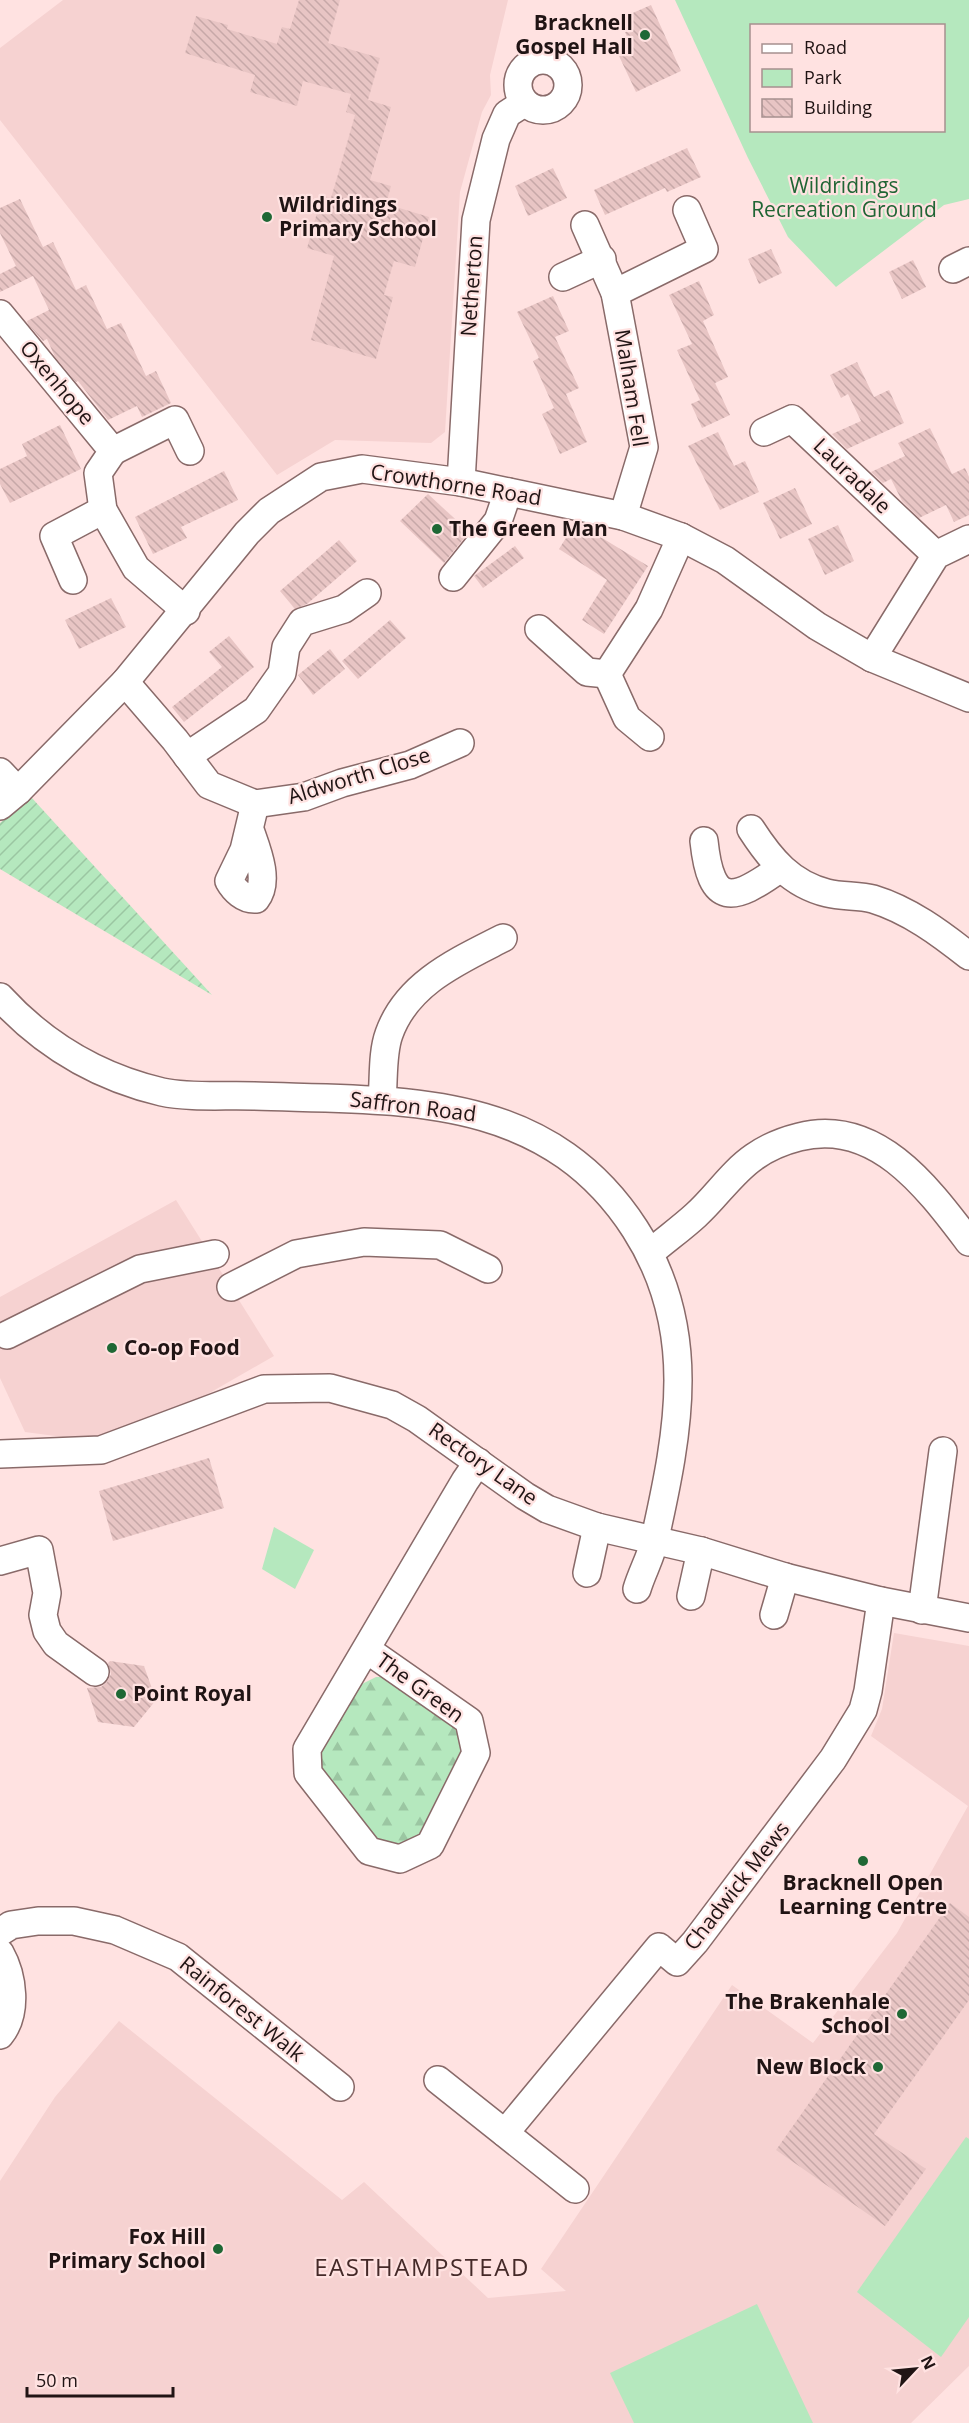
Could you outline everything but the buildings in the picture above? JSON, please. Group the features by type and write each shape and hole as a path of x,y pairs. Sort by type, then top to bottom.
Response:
{"street":[{"name":"Netherton","path":"461,482 476,220 496,139 507,114 524,103"},
{"path":"615,293 704,249 687,210"},
{"name":"Malham Fell","path":"585,225 602,259 615,293 644,447 623,516"},
{"path":"563,277 602,259"},
{"name":"Oxenhope","path":"0,314 113,451"},
{"name":"Lauradale","path":"764,432 792,419 936,555"},
{"path":"186,611 136,568 103,510 98,473 113,451 175,420 190,451"},
{"name":"Crowthorne Road","path":"6,790 125,682 186,611 247,533 269,511 321,477 362,469 461,482 623,516 681,537 725,560 817,626 872,658 969,698"},
{"path":"453,577 498,521 508,492"},
{"path":"73,580 54,536 103,510"},
{"path":"607,674 649,609 681,537"},
{"path":"872,658 936,555 969,539"},
{"path":"187,756 256,710 282,673 286,647 302,622 344,609 367,593"},
{"path":"539,629 587,672 607,674"},
{"path":"607,674 627,718 650,737"},
{"name":"Aldworth Close","path":"125,682 209,786 252,817 342,783 450,755"},
{"path":"752,830 779,869 795,880 826,893 872,899 904,911 969,956"},
{"path":"704,841 706,864 716,884 726,892 737,895 753,888 779,869"},
{"path":"382,1099 389,1035 409,998 441,970 502,938"},
{"name":"Saffron Road","path":"0,998 45,1040 91,1068 120,1080 164,1092 382,1099 492,1118 563,1152 619,1205 650,1253 662,1285 674,1332 680,1388 677,1424 655,1540 637,1589"},
{"path":"650,1253 696,1216 753,1157 780,1142 820,1132 858,1137 891,1156 941,1205 969,1242"},
{"path":"231,1287 296,1254 364,1242 440,1245 488,1269"},
{"path":"7,1335 140,1269 215,1254"},
{"name":"Rectory Lane","path":"0,1454 101,1449 264,1389 306,1387 349,1392 392,1405 417,1419 547,1509 597,1527 701,1551 785,1577 881,1601 969,1618"},
{"path":"922,1610 943,1451"},
{"name":"The Green","path":"366,1649 469,1721 477,1753 430,1845 400,1859 369,1851 308,1773 307,1749 366,1649 478,1462"},
{"path":"587,1573 597,1527"},
{"path":"0,1560 39,1550 47,1593 43,1615 47,1630 56,1644 95,1672"},
{"path":"691,1596 701,1551"},
{"path":"774,1615 785,1577"},
{"name":"Chadwick Mews","path":"505,2133 659,1947 677,1962 731,1897 833,1759 863,1710 868,1691 881,1601"},
{"name":"Rainforest Walk","path":"0,1932 11,1925 38,1921 74,1921 115,1930 177,1956 340,2087"},
{"path":"0,1953 6,1964 12,1998 10,2014 0,2035"},
{"path":"438,2080 575,2189"}],"shaded area":[{"name":"Wildridings Primary School","path":"63,0 508,0 490,75 491,95 482,112 460,192 445,432 431,443 335,440 277,475 0,120 0,48"},
{"path":"176,1200 274,1356 199,1399 101,1442 25,1432 0,1378 0,1297"},
{"name":"The Brakenhale School","path":"894,1633 969,1646 969,2366 911,2423 0,2423 0,2181 55,2097 119,2021 342,2200 364,2182 488,2298 566,2291 541,2269 732,1985 813,2043 897,1933 968,1806 871,1736 882,1709"}],"green space":[{"name":"Wildridings Recreation Ground","path":"675,0 969,0 969,199 944,205 836,287 788,237 748,158"},
{"path":"31,797 212,995 0,869 0,823"},
{"path":"274,1527 314,1550 295,1589 262,1569"},
{"path":"376,1677 386,1677 470,1734 425,1844 379,1847 323,1776 317,1754 356,1687"},
{"path":"966,2137 969,2139 969,2317 941,2357 857,2292"},
{"path":"757,2304 813,2423 634,2423 610,2373"}],"place":[{"name":"Bracknell Gospel Hall","path":"645,35"},
{"name":"Wildridings Primary School","path":"267,217"},
{"name":"The Green Man","path":"437,529"},
{"name":"Co-op Food","path":"112,1348"},
{"name":"Point Royal","path":"121,1694"},
{"name":"Bracknell Open Learning Centre","path":"863,1861"},
{"name":"The Brakenhale School","path":"902,2014"},
{"name":"New Block","path":"878,2067"},
{"name":"Fox Hill Primary School","path":"218,2249"}],"district":[{"name":"EASTHAMPSTEAD","path":"422,2268"}]}
